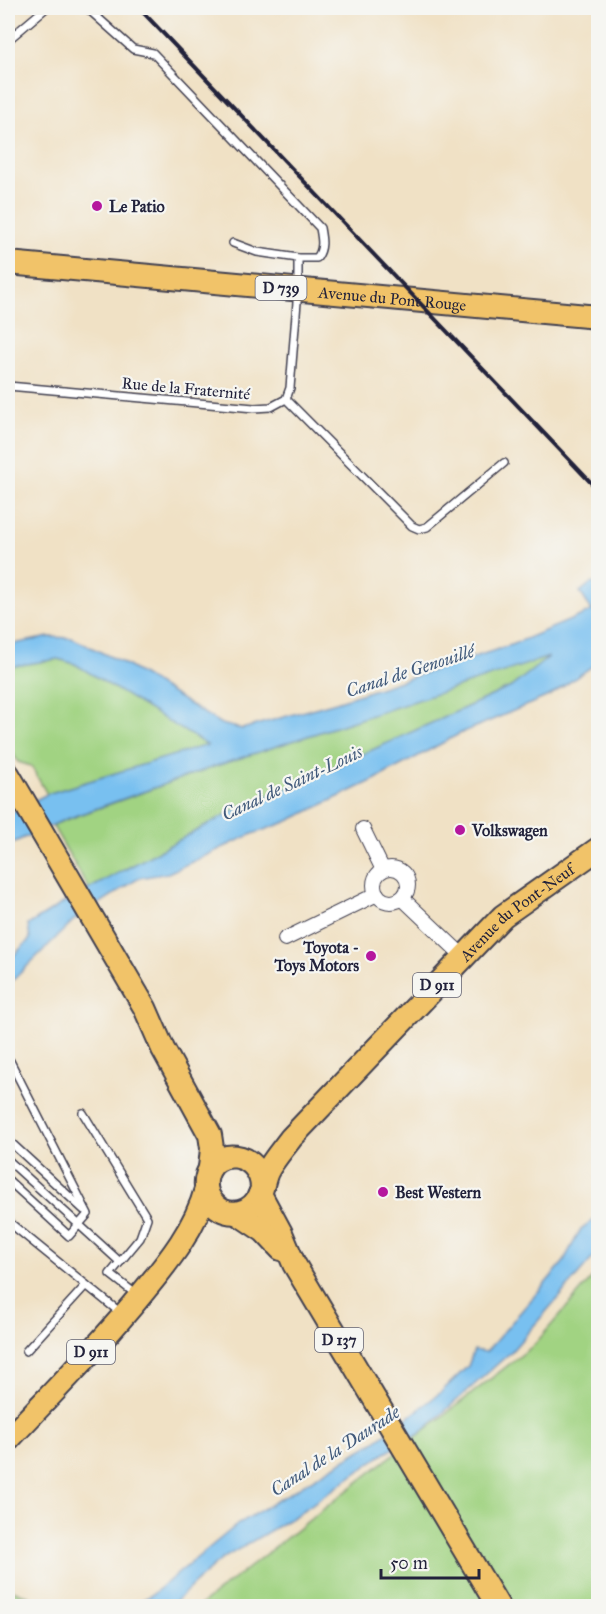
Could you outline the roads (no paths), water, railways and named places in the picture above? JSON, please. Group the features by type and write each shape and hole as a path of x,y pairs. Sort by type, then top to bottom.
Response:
{"main road":[{"name":"Avenue du Pont Rouge","path":"8,263 598,317"},
{"path":"8,774 145,1008 163,1049 210,1135 212,1148 208,1179 213,1204 232,1212 251,1207 261,1191 259,1171 242,1158 183,1052 145,1008"},
{"name":"Avenue du Pont-Neuf","path":"291,1138 503,916 598,849"},
{"name":"D 911","path":"242,1158 262,1153 291,1138"},
{"name":"D 911","path":"261,1191 267,1172 291,1138"},
{"path":"208,1179 222,1159 242,1158"},
{"name":"D 911","path":"170,1259 202,1202 208,1179"},
{"name":"D 137","path":"261,1191 294,1264 498,1606"},
{"name":"D 911","path":"8,1440 124,1316 170,1259 205,1228 232,1212"},
{"name":"D 137","path":"232,1212 264,1231 294,1264"}],"street":[{"path":"363,830 383,870"},
{"path":"394,868 403,873 408,883 402,898 391,902 377,894 375,878 383,870 394,868"},
{"path":"285,939 377,894"},
{"path":"402,898 464,957"}],"lane":[{"path":"8,40 45,8"},
{"path":"87,8 133,49 153,53 320,228 323,242 317,258 298,258 256,252 233,243"},
{"path":"298,258 298,290 290,388 286,399 412,526 419,529 427,527 504,463"},
{"name":"Rue de la Fraternité","path":"8,386 254,408 271,406 286,399"},
{"path":"8,1063 10,1061 88,1214"},
{"path":"83,1113 147,1218 140,1238 110,1274 139,1297"},
{"path":"8,1140 88,1214"},
{"path":"8,1160 120,1262"},
{"path":"8,1180 69,1236 88,1214"},
{"path":"8,1224 10,1223 124,1316"},
{"path":"26,1351 86,1285"}],"water":[{"path":"591,583 598,584 598,662 551,695 459,734 374,780 286,822 250,835 168,873 139,878 74,920 8,985 8,961 30,939 28,925 65,902 242,806 288,788 511,687 549,657 213,767 64,820 8,845 8,814 47,794 207,745 75,664 58,659 8,667 8,645 49,637 72,638 123,663 221,724 242,729 336,702 511,645 592,611 580,592"},
{"path":"598,1216 598,1252 511,1352 419,1434 382,1455 295,1516 222,1559 171,1606 132,1606 153,1594 238,1524 374,1442 441,1392 468,1366 474,1350 486,1352 562,1264 581,1229"}],"railway":[{"path":"139,8 598,490"}],"place":[{"name":"Le Patio","path":"97,206"},
{"name":"Volkswagen","path":"460,830"},
{"name":"Toyota - Toys Motors","path":"371,956"},
{"name":"Best Western","path":"383,1192"}],"water label":[{"name":"Canal de Genouillé","path":"410,671"},
{"name":"Canal de Saint-Louis","path":"292,783"},
{"name":"Canal de la Daurade","path":"335,1451"}]}
